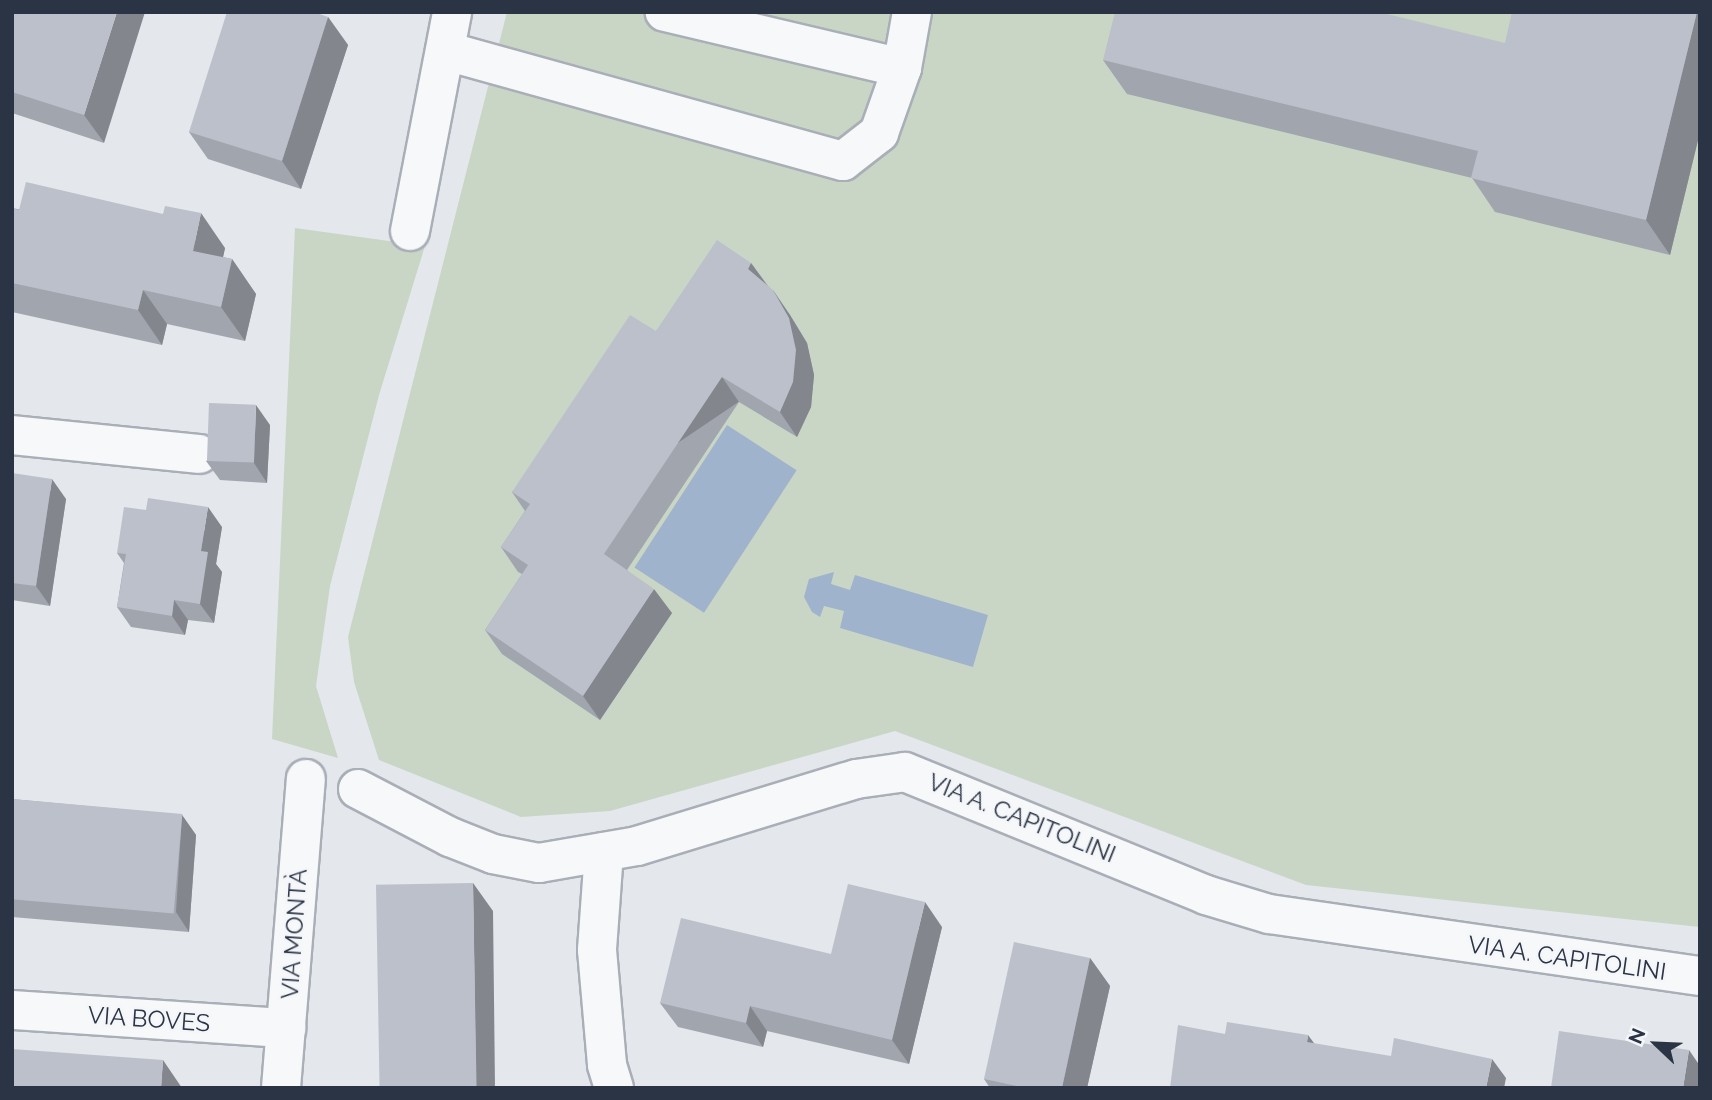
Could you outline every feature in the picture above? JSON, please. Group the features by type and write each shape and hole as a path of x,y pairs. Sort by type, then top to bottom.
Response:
{"street":[{"path":"410,231 452,12"},
{"path":"665,12 902,68"},
{"path":"446,51 843,161 879,133 902,68 912,12"},
{"path":"12,435 199,454"},
{"name":"VIA A. CAPITOLINI","path":"358,789 450,837 493,854 539,863 604,852 856,779 905,772 1206,895 1269,914 1700,976"},
{"name":"VIA MONTÀ","path":"281,1088 306,779"},
{"path":"604,852 597,950 607,1065 614,1088"},
{"name":"VIA BOVES","path":"12,1010 286,1028"}],"green space":[{"path":"507,12 1700,12 1700,927 1306,885 895,731 610,811 521,817 379,760 354,682 348,637"},
{"path":"295,228 425,246 379,395 330,586 316,686 338,758 272,739"}],"water":[{"path":"727,425 797,470 704,613 634,568"},
{"path":"834,572 831,584 850,590 855,575 988,615 973,667 840,628 844,611 824,606 820,617 812,612 804,597 809,579"}],"building":[{"path":"14,12 117,12 84,115 12,92"},
{"path":"227,12 314,12 328,17 282,161 189,132"},
{"path":"1115,12 1379,12 1505,43 1512,12 1697,12 1646,220 1471,178 1478,151 1103,60"},
{"path":"26,182 163,214 165,206 201,213 193,251 232,259 221,307 143,290 138,310 12,283 12,208 19,210"},
{"path":"717,240 751,263 748,269 773,290 789,318 796,350 793,382 780,412 722,377 604,554 654,589 583,696 485,630 528,565 501,547 530,504 512,492 630,315 656,331"},
{"path":"209,403 256,405 254,463 207,461"},
{"path":"12,473 52,479 36,586 12,583"},
{"path":"148,498 208,507 201,551 208,552 200,604 174,600 172,616 117,607 126,554 117,553 124,507 146,510"},
{"path":"12,799 182,814 174,914 12,899"},
{"path":"473,883 477,1088 380,1088 376,885"},
{"path":"848,884 925,902 892,1040 750,1006 746,1023 660,1003 681,918 831,954"},
{"path":"1014,942 1090,958 1062,1088 1026,1088 984,1079"},
{"path":"1227,1022 1308,1035 1307,1042 1391,1056 1394,1038 1492,1059 1486,1088 1170,1088 1178,1025 1225,1034"},
{"path":"1559,1031 1689,1050 1683,1088 1551,1088"},
{"path":"12,1049 163,1060 161,1088 12,1088"}]}
